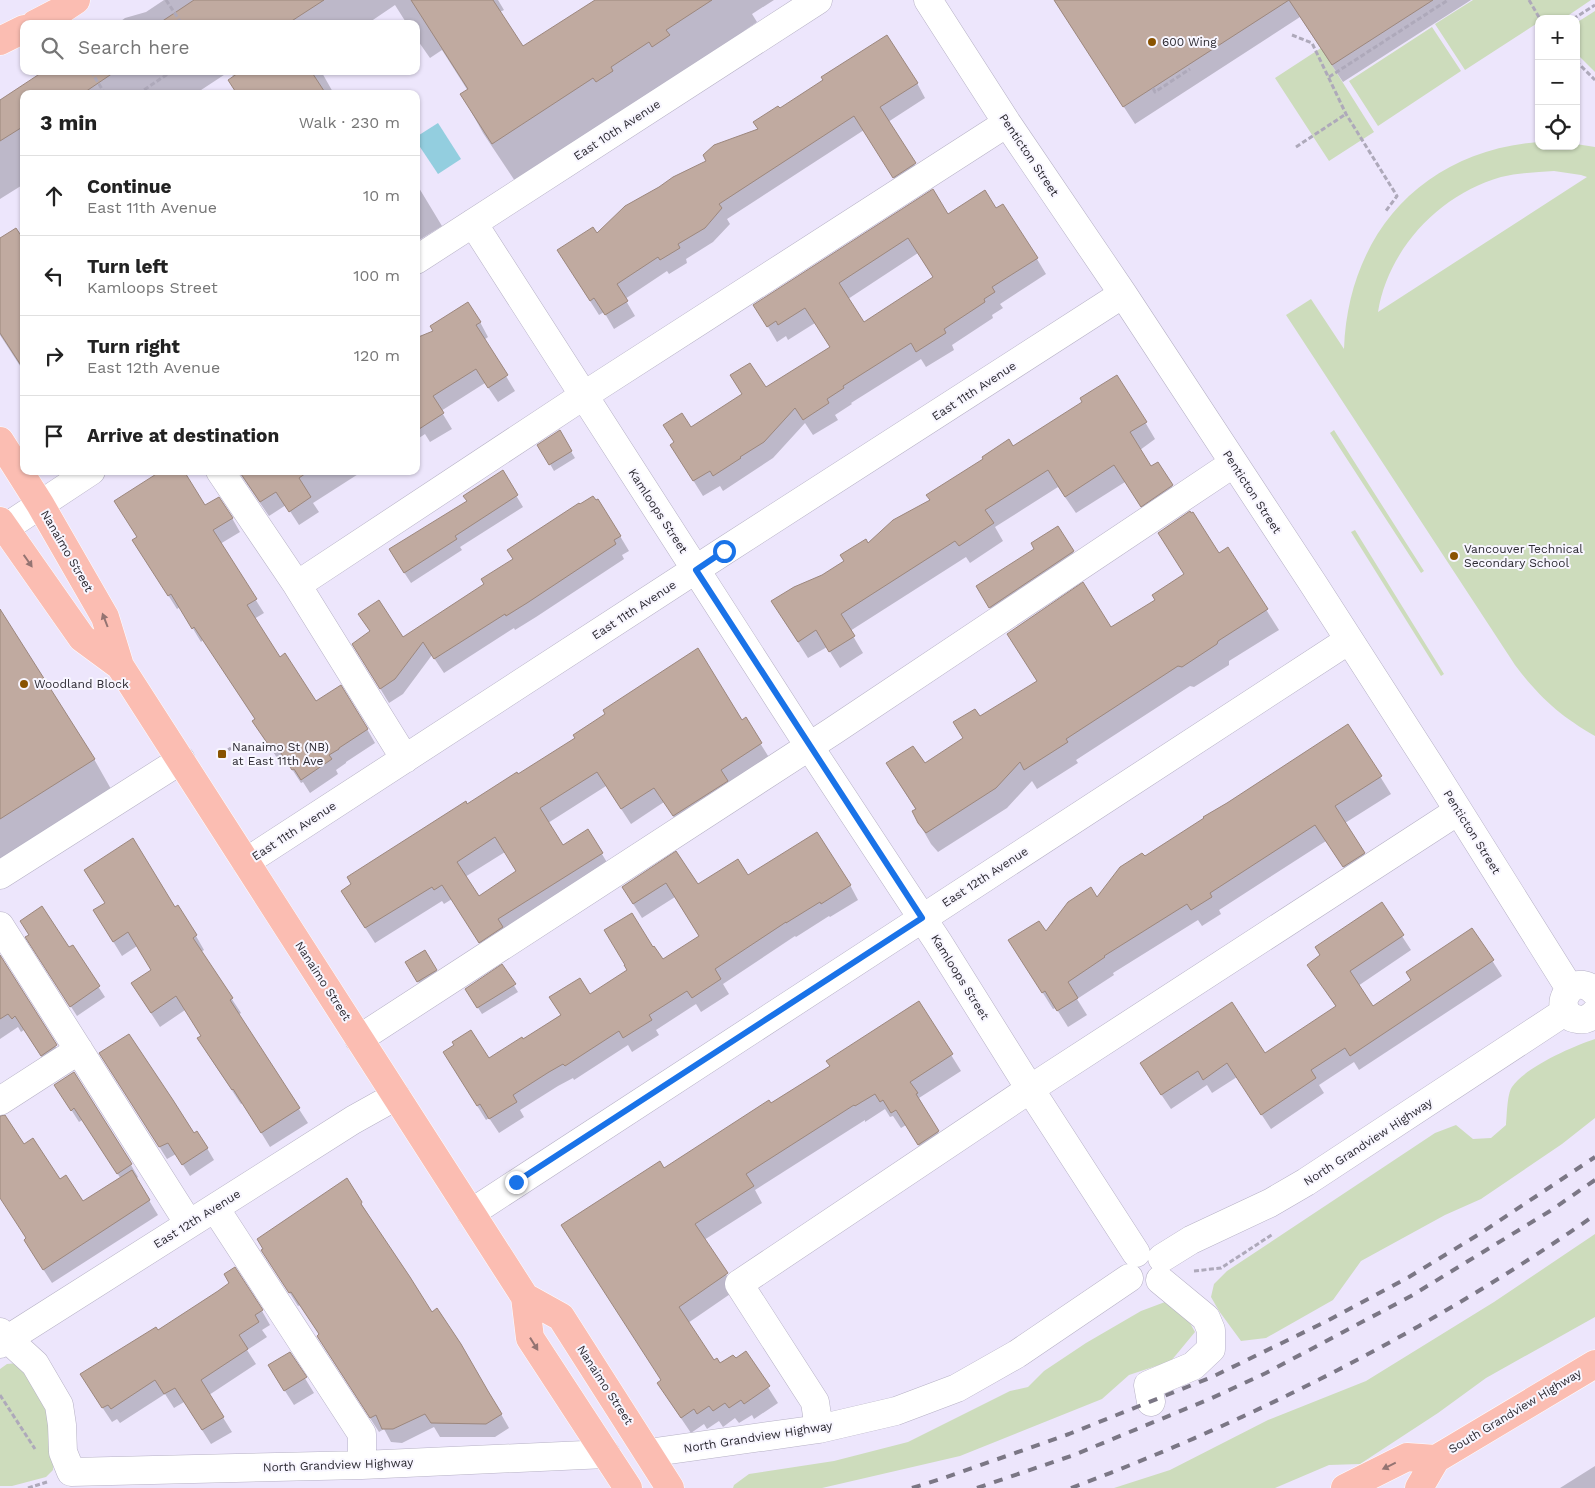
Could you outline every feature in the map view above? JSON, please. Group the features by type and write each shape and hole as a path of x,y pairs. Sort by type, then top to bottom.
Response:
{"main road":[{"path":"43,20 76,0"},
{"path":"0,41 20,31"},
{"name":"Nanaimo Street","path":"0,441 20,472"},
{"name":"Nanaimo Street","path":"22,475 106,617 120,666 525,1297 530,1338 628,1488"},
{"name":"Nanaimo Street","path":"2,525 82,638 120,666"},
{"name":"Nanaimo Street","path":"525,1297 561,1317 670,1488"},
{"name":"South Grandview Highway","path":"1419,1488 1436,1459 1595,1364"},
{"name":"South Grandview Highway","path":"1345,1488 1407,1457 1436,1459"}],"street":[{"name":"East 10th Avenue","path":"420,257 818,0"},
{"name":"Penticton Street","path":"928,0 1007,123 1123,294 1234,463 1458,811 1584,995"},
{"path":"297,585 584,396 1007,123"},
{"name":"Kamloops Street","path":"473,224 922,918 1030,1089 1147,1267 1206,1318 1211,1330 1211,1349 1193,1366 1148,1385 1151,1402"},
{"name":"East 11th Avenue","path":"246,862 1123,294"},
{"path":"359,1038 809,746 1234,463"},
{"path":"2,525 40,504 85,475"},
{"path":"223,475 297,585 406,759"},
{"name":"East 12th Avenue","path":"471,1212 1349,640"},
{"path":"0,875 180,760"},
{"path":"819,1429 814,1402 739,1284 1030,1089 1458,811"},
{"path":"0,926 189,1224"},
{"path":"1584,995 1574,1019 1580,1020 1591,1017 1595,1013"},
{"name":"North Grandview Highway","path":"648,1453 819,1429 896,1411 957,1388 1017,1354 1147,1267 1191,1240 1270,1203 1306,1182 1584,995"},
{"path":"0,1101 79,1050"},
{"name":"East 12th Avenue","path":"2,1339 216,1208 353,1120 396,1096"},
{"path":"216,1208 362,1434 362,1465"},
{"name":"North Grandview Highway","path":"2,1339 34,1364 59,1405 63,1452 71,1472 362,1465 606,1454"}],"path":[{"path":"166,0 179,20"},
{"path":"1329,77 1448,0"},
{"path":"1528,0 1537,15"},
{"path":"1579,15 1595,5"},
{"path":"1292,36 1312,43 1346,114 1397,196 1385,212"},
{"path":"1580,65 1595,80"},
{"path":"1153,88 1156,92 1190,69"},
{"path":"93,75 103,90"},
{"path":"144,90 166,75"},
{"path":"1296,147 1346,114"},
{"path":"222,754 231,748"},
{"path":"0,1395 40,1456"}],"green space":[{"path":"1473,0 1591,0 1569,15 1535,15 1535,25 1465,70 1435,24"},
{"path":"1595,11 1595,72 1580,57 1580,20"},
{"path":"1432,27 1461,71 1378,126 1349,81"},
{"path":"1321,48 1374,132 1329,161 1275,78"},
{"path":"1535,143 1535,150 1580,150 1580,145 1595,147 1595,736 1571,721 1551,705 1515,665 1286,315 1311,299 1344,349 1349,307 1360,269 1377,235 1400,206 1427,181 1460,162 1497,149","holes":["1554,171 1587,177 1378,312 1384,289 1393,267 1405,246 1420,227 1457,196 1501,177 1527,173"]},
{"path":"1334,430 1424,571 1421,573 1330,433"},
{"path":"1355,530 1444,674 1441,676 1351,532"},
{"path":"1595,1039 1595,1118 1562,1144 1481,1199 1445,1215 1361,1261 1333,1300 1266,1338 1241,1341 1211,1297 1214,1284 1227,1271 1435,1133 1456,1125 1473,1139 1491,1138 1506,1125 1510,1090 1518,1080 1550,1058"},
{"path":"1595,1234 1595,1317 1486,1378 1438,1413 1360,1464 1329,1465 1275,1488 1114,1488 1170,1470 1268,1420 1366,1381 1494,1302"},
{"path":"1165,1302 1184,1312 1195,1332 1171,1361 1129,1375 1102,1399 960,1456 822,1488 733,1488 734,1485 749,1474 834,1461 908,1442 1010,1391 1028,1387 1044,1371 1086,1343 1141,1311"},
{"path":"17,1363 26,1365 56,1423 53,1470 46,1477 12,1486 0,1486 0,1369 7,1364"}],"water":[{"path":"438,123 461,159 438,174 420,147 420,134"}],"building":[{"path":"194,0 324,0 293,20 164,20"},
{"path":"411,0 493,0 523,46 595,0 712,0 666,30 670,35 652,47 649,42 611,67 613,71 596,82 593,78 492,144 460,94 468,89"},
{"name":"600 Wing","path":"1054,0 1289,0 1123,107"},
{"path":"1289,0 1433,0 1332,65"},
{"path":"887,35 918,83 880,107 916,163 893,178 854,116 719,204 722,208 705,228 678,244 680,248 660,260 658,257 617,284 628,301 605,315 594,298 590,301 557,250 593,227 597,233 625,206 673,177 706,161 703,155 714,145 758,129 753,122 778,106 780,108 823,80 821,77"},
{"path":"38,75 110,75 88,90 20,90 20,128 0,141 0,100"},
{"path":"235,75 314,75 323,90 234,90 228,80"},
{"path":"933,189 948,214 985,190 996,208 1003,204 1038,258 992,287 995,292 984,299 985,302 944,329 946,333 916,352 911,343 843,386 844,388 827,399 829,403 803,420 795,408 764,442 713,476 710,471 693,481 670,445 674,442 663,425 682,413 691,427 742,394 730,375 750,363 766,387 830,347 805,308 778,325 776,321 767,327 753,305","holes":["908,238 933,277 864,322 839,283"]},
{"path":"16,228 20,234 20,364 0,333 0,238"},
{"path":"468,302 481,322 476,325 508,375 488,388 476,369 433,396 444,413 420,428 420,336 433,331 430,326"},
{"path":"1117,375 1147,422 1130,432 1151,466 1158,462 1173,485 1141,507 1114,465 1065,497 1048,470 985,510 994,523 959,546 955,541 841,614 855,636 829,652 816,630 798,642 771,601 794,587 822,575 844,561 840,555 866,539 868,543 893,520 930,500 926,495 983,459 982,457 1009,439 1013,446 1082,402 1080,398"},
{"path":"560,430 572,451 549,465 537,445"},
{"path":"503,470 518,495 455,536 457,539 404,573 389,549 467,501 463,496"},
{"path":"155,475 186,475 205,505 219,497 233,518 213,530 257,599 247,605 280,657 285,653 316,701 341,685 368,729 329,755 332,759 301,780 277,747 272,750 252,721 255,719 194,627 192,629 171,594 168,596 132,540 137,537 114,501"},
{"path":"242,475 303,475 299,478 311,497 289,512 276,492 260,502"},
{"path":"593,496 596,500 598,499 621,536 614,540 616,544 527,603 506,616 505,614 434,659 423,642 395,679 380,689 352,644 370,631 358,614 379,600 403,637 484,584 481,579 513,559 507,550 579,503"},
{"path":"1190,511 1191,513 1193,512 1219,553 1228,547 1268,609 1182,667 1178,666 1066,739 1068,742 1024,770 1020,762 996,788 926,833 912,811 916,809 886,763 913,746 925,763 963,738 953,722 975,709 980,716 1037,681 1007,634 1083,582 1111,627 1155,600 1152,595 1184,574 1158,533"},
{"path":"1058,526 1074,551 989,608 976,586 1034,549 1031,543"},
{"name":"Woodland Block","path":"0,609 95,759 0,819"},
{"path":"698,648 742,720 746,717 762,743 721,770 728,781 673,816 654,788 621,809 597,772 540,808 563,845 588,829 603,853 498,919 503,927 479,943 442,885 434,890 432,887 365,928 341,891 351,884 347,877 466,801 467,804 575,738 573,735 605,714 603,710","holes":["495,837 516,871 479,896 457,862"]},
{"path":"1348,724 1382,776 1335,806 1365,853 1343,867 1315,825 1210,893 1212,897 1191,910 1187,904 1104,956 1068,982 1078,998 1057,1011 1045,991 1042,993 1008,940 1039,921 1046,931 1068,902 1091,887 1097,897 1120,867 1142,853 1145,856"},
{"path":"817,832 851,885 821,904 820,902 786,922 715,969 721,979 692,998 687,991 649,1015 652,1020 623,1038 619,1031 565,1066 563,1064 549,1072 513,1095 517,1102 489,1119 480,1104 477,1106 443,1052 454,1045 452,1042 471,1030 489,1058 561,1015 549,997 580,978 590,994 627,970 604,930 632,913 653,947 663,959 699,936 666,883 633,904 622,887 676,851 698,884 738,859 748,875"},
{"path":"133,838 175,907 178,905 197,935 193,938 233,998 230,1000 300,1108 261,1133 197,1038 201,1036 176,996 151,1013 131,983 151,970 128,932 113,942 93,910 105,903 84,870"},
{"path":"1382,902 1404,935 1350,971 1373,1006 1411,980 1406,972 1472,928 1494,960 1350,1056 1345,1048 1311,1070 1316,1078 1261,1115 1227,1063 1203,1080 1198,1071 1161,1095 1140,1063 1232,1002 1265,1053 1336,1006 1307,965 1320,955 1315,947"},
{"path":"42,906 69,947 73,945 100,986 70,1007 25,937 29,935 20,921"},
{"path":"425,950 437,970 417,982 405,962"},
{"path":"0,955 57,1045 41,1056 15,1016 12,1019 8,1014 0,1019"},
{"path":"502,964 516,984 477,1008 465,989"},
{"path":"919,1001 953,1054 910,1082 939,1131 918,1145 896,1110 891,1113 883,1100 880,1102 875,1094 854,1105 746,1174 754,1186 695,1224 728,1273 679,1307 714,1360 717,1358 720,1363 733,1355 736,1358 746,1351 770,1386 744,1404 741,1400 729,1408 725,1403 713,1411 709,1406 697,1414 694,1409 681,1418 657,1383 661,1380 561,1225 660,1161 664,1168 769,1100 771,1103 830,1066 826,1061"},
{"path":"129,1034 194,1133 197,1131 208,1148 182,1165 168,1143 159,1147 99,1053"},
{"path":"74,1072 132,1164 117,1174 74,1108 71,1111 54,1085"},
{"path":"5,1115 24,1144 33,1138 60,1179 66,1175 83,1201 132,1170 150,1200 43,1270 24,1240 26,1238 0,1198 0,1116"},
{"path":"347,1178 362,1202 361,1204 432,1312 437,1308 461,1344 502,1414 486,1424 431,1423 425,1414 393,1429 382,1429 376,1415 370,1418 317,1336 319,1334 261,1250 263,1249 257,1239"},
{"path":"235,1267 263,1310 255,1315 259,1322 239,1335 248,1349 201,1380 224,1417 202,1430 175,1388 164,1394 155,1380 111,1409 108,1405 102,1408 80,1374 156,1327 158,1330 218,1291 229,1283 224,1274"},
{"path":"290,1352 307,1377 284,1391 268,1365"}],"railway":[{"path":"912,1488 1069,1434 1212,1377 1325,1322 1409,1277 1481,1233 1595,1157"},
{"path":"977,1488 1074,1455 1212,1398 1266,1373 1411,1296 1550,1211 1595,1180"},
{"path":"1071,1488 1208,1432 1342,1368 1471,1296 1595,1215"}],"place":[{"name":"600 Wing","path":"1152,42"},
{"name":"Vancouver Technical Secondary School","path":"1454,556"},
{"name":"Woodland Block","path":"24,684"},
{"name":"Nanaimo St (NB) at East 11th Ave","path":"222,754"}],"route":[{"path":"516,1182 922,918 696,570 724,551"}]}
